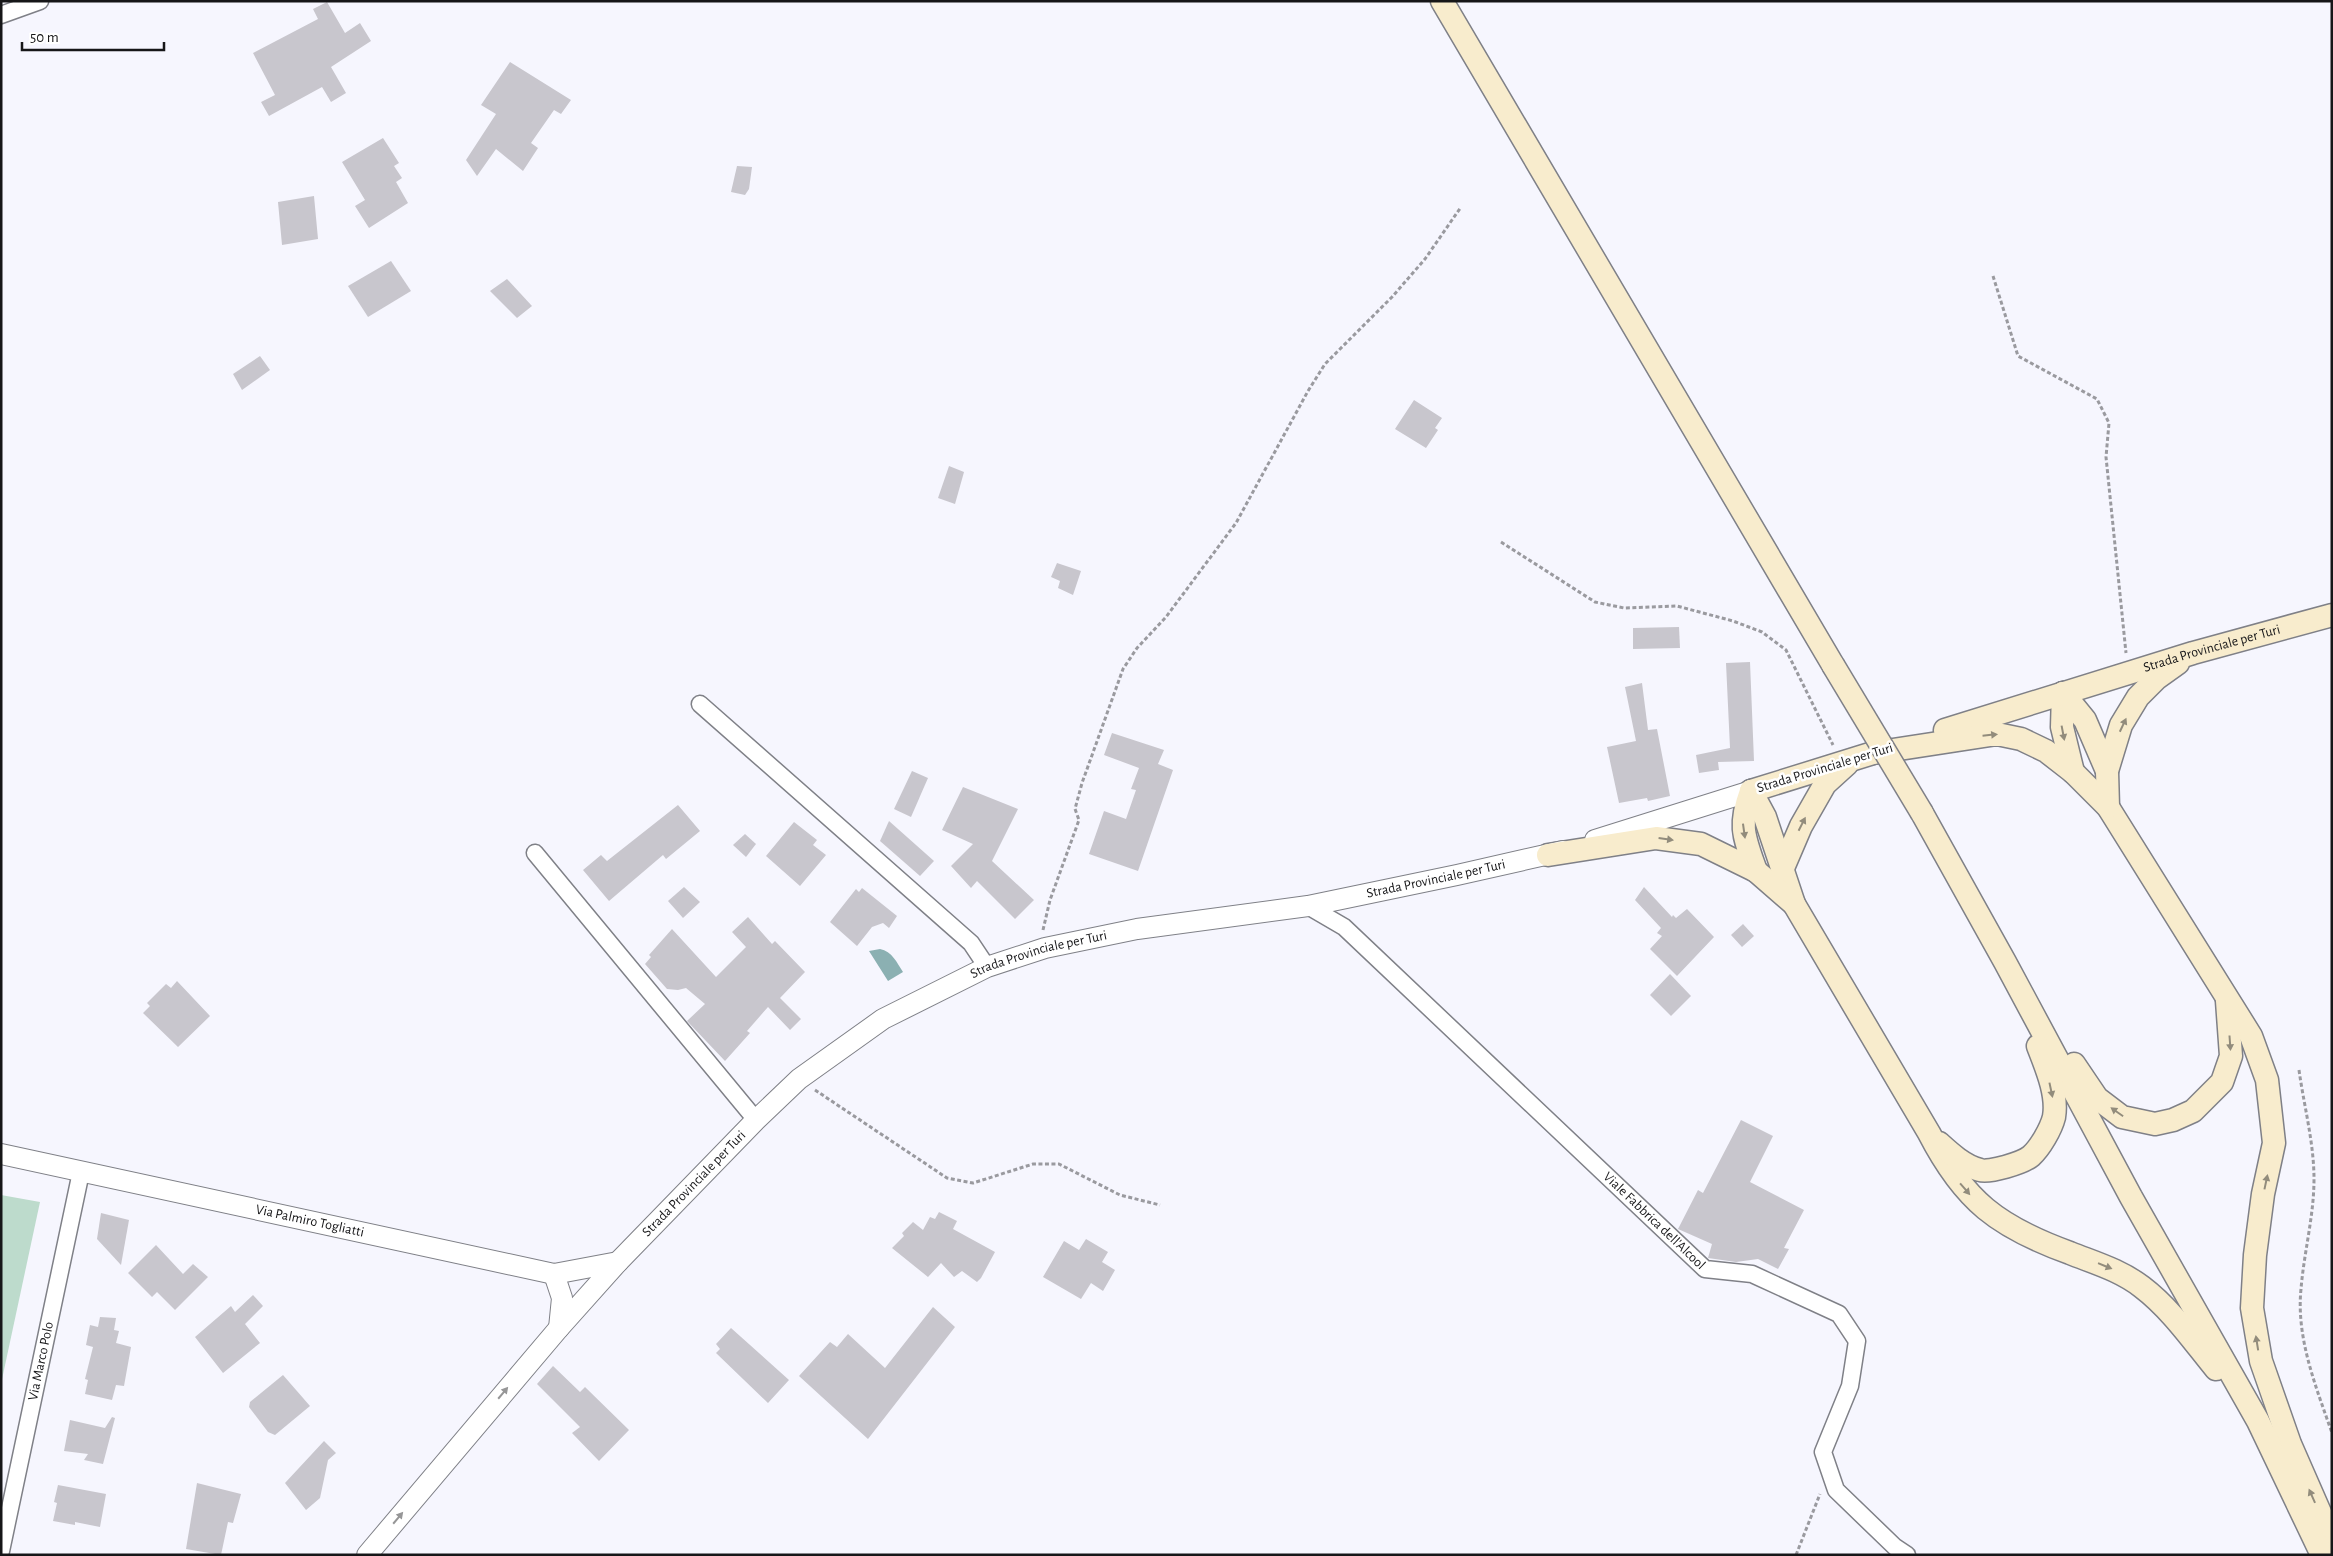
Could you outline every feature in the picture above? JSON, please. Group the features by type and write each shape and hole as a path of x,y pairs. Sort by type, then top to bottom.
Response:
{"main road":[{"path":"1442,1 1922,813 2005,962 2131,1197 2258,1421 2322,1555"},
{"name":"Strada Provinciale per Turi","path":"1751,791 2193,653 2332,615"},
{"path":"2108,807 2107,770 2121,725 2138,697 2157,678 2193,653"},
{"path":"2063,693 2085,720 2107,770"},
{"path":"2063,693 2062,727 2073,772"},
{"path":"1873,753 1996,734 2021,738 2046,751 2073,772 2108,807 2227,994 2251,1036 2267,1080 2274,1143 2263,1194 2254,1264 2252,1308 2260,1361 2290,1444 2332,1540"},
{"path":"1783,868 1801,826 1825,784 1846,762"},
{"path":"1751,791 1765,817 1794,904 1929,1133 1946,1166 1967,1192 1988,1212 2026,1236 2110,1268 2142,1288 2183,1328 2258,1421"},
{"path":"1751,791 1743,813 1743,830 1756,871"},
{"path":"1548,855 1656,838 1702,844 1756,871 1794,904"},
{"path":"2005,962 2097,1098 2122,1117 2155,1124 2173,1120 2194,1111 2222,1082 2231,1056 2227,994"},
{"path":"1929,1133 1954,1157 1981,1171 2005,1168 2030,1157 2046,1134 2054,1118 2054,1104 2046,1067 2005,962"}],"street":[{"path":"1,15 40,1"},
{"path":"700,704 972,943 987,968"},
{"name":"Strada Provinciale per Turi","path":"367,1555 559,1328 618,1262 756,1120 800,1080 883,1019 987,968 1046,948 1138,929 1308,906 1548,855 1751,791"},
{"path":"535,853 756,1120"},
{"name":"Viale Fabbrica dell'Alcool","path":"1308,906 1344,927 1705,1269 1752,1274 1839,1314 1857,1340 1850,1386 1823,1452 1836,1490 1894,1548 1907,1555"},
{"name":"Via Palmiro Togliatti","path":"1,1154 554,1274 618,1262"},
{"name":"Via Marco Polo","path":"1,1551 81,1172"},
{"path":"554,1274 562,1298 559,1328"}],"path":[{"path":"1046,948 1042,929 1050,900 1079,820 1075,809 1082,783 1123,669 1137,648 1166,617 1236,523 1308,391 1325,364 1392,297 1424,259 1461,207"},
{"path":"1993,276 2018,356 2097,399 2109,423 2106,458 2128,674"},
{"path":"1501,542 1595,602 1624,608 1677,606 1733,621 1762,632 1786,650 1846,762"},
{"path":"2299,1070 2312,1144 2314,1179 2311,1225 2300,1290 2303,1338 2332,1433"},
{"path":"800,1080 946,1178 973,1183 1033,1164 1059,1164 1120,1195 1160,1205"},
{"path":"1796,1555 1829,1470"}],"green space":[{"path":"1,1195 40,1202 1,1384"}],"water":[{"path":"880,949 891,955 903,972 888,981 869,951"}],"building":[{"path":"327,2 345,33 360,23 371,41 331,67 346,93 331,102 322,87 269,116 261,102 275,95 253,53 318,19 313,9"},
{"path":"510,62 571,100 561,114 554,110 531,143 538,148 523,171 496,149 477,176 466,160 496,114 481,105"},
{"path":"383,138 399,163 394,166 402,178 396,182 408,203 369,228 355,206 365,200 342,162"},
{"path":"737,166 752,167 749,189 745,195 731,192"},
{"path":"314,196 318,239 282,245 278,202"},
{"path":"391,261 411,291 368,317 348,286"},
{"path":"507,279 532,306 517,318 490,291"},
{"path":"260,356 270,370 242,390 233,374"},
{"path":"1414,400 1442,418 1435,428 1438,430 1426,448 1395,429"},
{"path":"949,466 964,472 955,504 938,498"},
{"path":"1057,563 1081,571 1073,595 1058,588 1060,581 1051,577"},
{"path":"1679,627 1680,648 1633,649 1633,628"},
{"path":"1750,662 1754,761 1718,762 1719,770 1699,773 1696,755 1730,748 1726,663"},
{"path":"1642,683 1648,730 1657,729 1670,796 1648,801 1647,798 1619,803 1607,747 1636,741 1625,687"},
{"path":"1112,733 1164,750 1158,764 1173,770 1138,871 1089,854 1104,811 1126,819 1136,790 1131,789 1139,768 1104,755"},
{"path":"912,771 928,778 911,817 894,809"},
{"path":"963,787 1018,809 992,861 1034,900 1015,919 977,881 971,888 951,866 973,844 942,830"},
{"path":"678,805 700,831 666,859 663,855 609,901 583,870 601,855 607,861"},
{"path":"889,821 934,861 920,876 880,841"},
{"path":"794,822 817,840 813,845 826,855 800,886 766,856"},
{"path":"745,834 756,844 746,857 733,845"},
{"path":"684,887 700,902 683,918 668,901"},
{"path":"1644,887 1672,917 1673,915 1676,918 1687,909 1714,937 1677,976 1650,949 1662,936 1657,933 1661,928 1635,900"},
{"path":"862,888 897,916 889,928 883,923 872,927 857,946 830,922 856,889 859,892"},
{"path":"748,917 772,944 775,941 805,972 780,998 801,1019 790,1030 768,1007 747,1031 750,1033 725,1061 687,1021 705,1004 686,988 678,990 667,989 645,964 651,957 649,955 672,929 716,977 746,947 732,932"},
{"path":"1743,924 1754,936 1742,947 1731,935"},
{"path":"1670,974 1691,996 1671,1016 1650,995"},
{"path":"177,981 210,1016 178,1047 143,1013 150,1006 147,1003 166,984 171,988"},
{"path":"1741,1120 1773,1136 1750,1182 1804,1210 1784,1248 1789,1249 1778,1269 1758,1259 1736,1262 1708,1258 1712,1244 1678,1229 1698,1190 1703,1193"},
{"path":"939,1212 957,1221 953,1229 995,1252 977,1282 962,1271 954,1277 941,1263 928,1277 892,1248 904,1236 902,1233 913,1222 923,1230 930,1217 935,1219"},
{"path":"101,1213 129,1220 121,1265 97,1239"},
{"path":"1086,1239 1108,1252 1102,1262 1115,1270 1103,1291 1091,1283 1081,1299 1043,1277 1064,1241 1079,1250"},
{"path":"156,1245 183,1274 193,1264 208,1277 175,1310 157,1292 152,1297 128,1273"},
{"path":"253,1295 263,1306 245,1324 260,1343 223,1373 195,1337 231,1306 235,1312"},
{"path":"933,1307 955,1327 868,1439 799,1376 830,1342 837,1347 848,1334 885,1368"},
{"path":"100,1317 116,1318 114,1330 119,1331 116,1343 131,1347 124,1386 116,1385 112,1400 85,1394 88,1380 85,1379 93,1347 86,1345 90,1325 98,1327"},
{"path":"731,1328 789,1380 768,1403 716,1353 720,1349 716,1344"},
{"path":"553,1366 580,1392 585,1387 629,1430 599,1461 572,1433 580,1427 537,1384"},
{"path":"283,1375 310,1406 275,1435 268,1432 249,1407 250,1402"},
{"path":"112,1417 115,1418 103,1464 84,1460 88,1454 64,1451 70,1420 105,1428"},
{"path":"324,1441 336,1453 328,1460 320,1498 306,1510 285,1483"},
{"path":"197,1483 241,1494 233,1523 228,1522 221,1555 186,1549"},
{"path":"58,1485 106,1494 100,1527 75,1522 75,1525 53,1521 57,1503 54,1502"}]}
